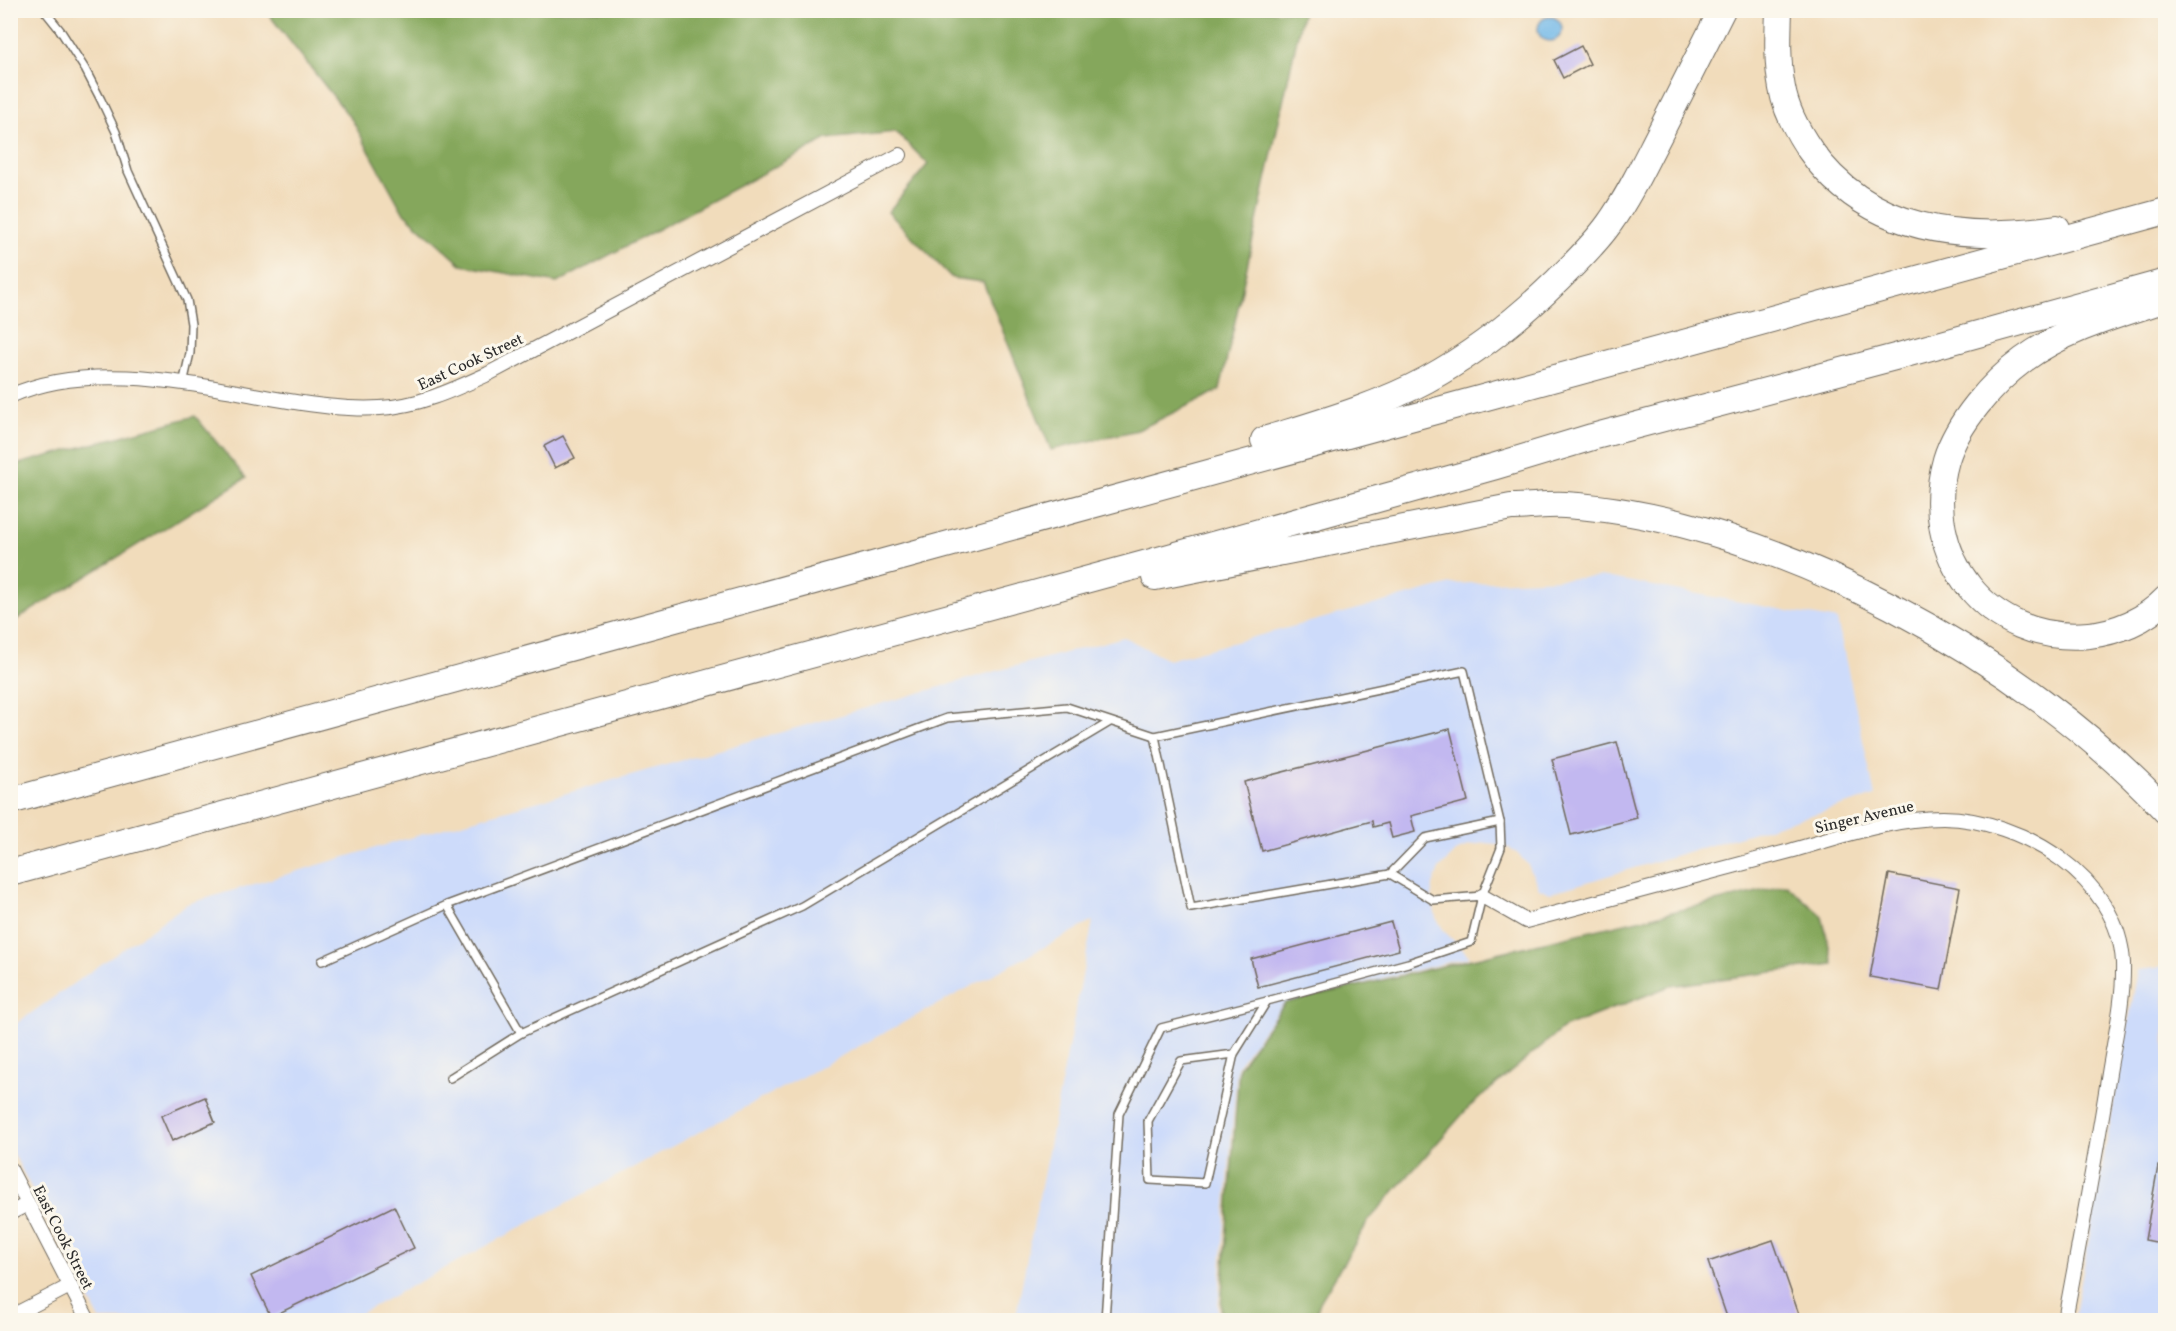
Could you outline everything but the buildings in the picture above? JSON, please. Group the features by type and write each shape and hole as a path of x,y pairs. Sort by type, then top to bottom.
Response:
{"highway":[{"path":"1069,512 1208,457 1319,423 1381,400 1424,381 1455,363 1512,322 1575,263 1609,225 1639,174 1722,10"},
{"path":"1779,10 1779,63 1782,90 1789,113 1800,135 1819,162 1846,190 1868,205 1889,216 1915,225 1963,232 2044,230 2160,212"},
{"path":"10,801 2160,212"},
{"path":"10,873 1486,469 1592,437 2166,282"},
{"path":"2166,299 2099,321 2057,341 2024,359 1993,386 1973,411 1947,457 1941,480 1939,503 1945,542 1962,578 1989,606 2009,620 2032,630 2051,635 2101,634 2140,619 2166,599"},
{"path":"925,623 1511,507 1564,505 1631,513 1693,527 1749,545 1812,570 1897,610 1959,645 2020,685 2108,755 2139,782 2166,811"}],"street":[{"name":"East Cook Street","path":"10,396 72,378 108,376 183,384 348,409 405,406 432,399 498,369 900,155"},
{"name":"Singer Avenue","path":"1482,896 1526,921 1866,830 1924,819 1952,818 1977,821 2010,831 2054,852 2094,890 2108,913 2123,961 2119,1025 2065,1320"},
{"name":"East Cook Street","path":"10,1169 88,1320"},
{"path":"10,1213 28,1204"},
{"path":"10,1317 70,1286"}],"lane":[{"path":"44,10 86,69 116,132 128,171 187,300 191,324 190,353 183,384"},
{"path":"322,961 447,905 946,718 1067,707 1155,736 1464,671 1500,822 1501,848 1482,896 1471,942 1408,963 1161,1028 1119,1114 1105,1320"},
{"path":"450,1078 521,1033 802,906 1110,722"},
{"path":"1155,736 1191,908 1390,874 1425,838 1500,822"},
{"path":"1390,874 1433,900 1482,896"},
{"path":"447,905 521,1033"},
{"path":"1234,1054 1180,1061 1148,1121 1150,1180 1205,1183 1234,1054 1267,1001"}],"shaded area":[{"path":"1605,577 1837,620 1875,796 1550,893 1539,888 1528,865 1509,848 1484,843 1468,846 1456,852 1439,869 1433,885 1432,899 1436,918 1444,931 1470,957 1284,1002 1237,1066 1217,1320 1015,1320 1093,921 348,1320 100,1320 11,1149 10,1028 187,904 399,841 982,675 1124,637 1168,660 1451,584"},
{"path":"2165,967 2165,1320 2074,1320 2138,970"}],"green space":[{"path":"266,11 1303,11 1220,390 1138,430 1051,450 983,282 952,278 888,212 928,164 896,132 827,139 557,283 462,265 403,212 352,120"},
{"path":"195,416 246,478 11,623 11,466"},
{"path":"1787,885 1822,916 1833,964 1670,986 1563,1028 1468,1108 1369,1220 1320,1302 1314,1320 1220,1320 1239,1067 1285,1003"}],"water":[{"path":"1545,17 1555,17 1562,24 1562,34 1555,41 1545,41 1538,34 1538,24"}]}
